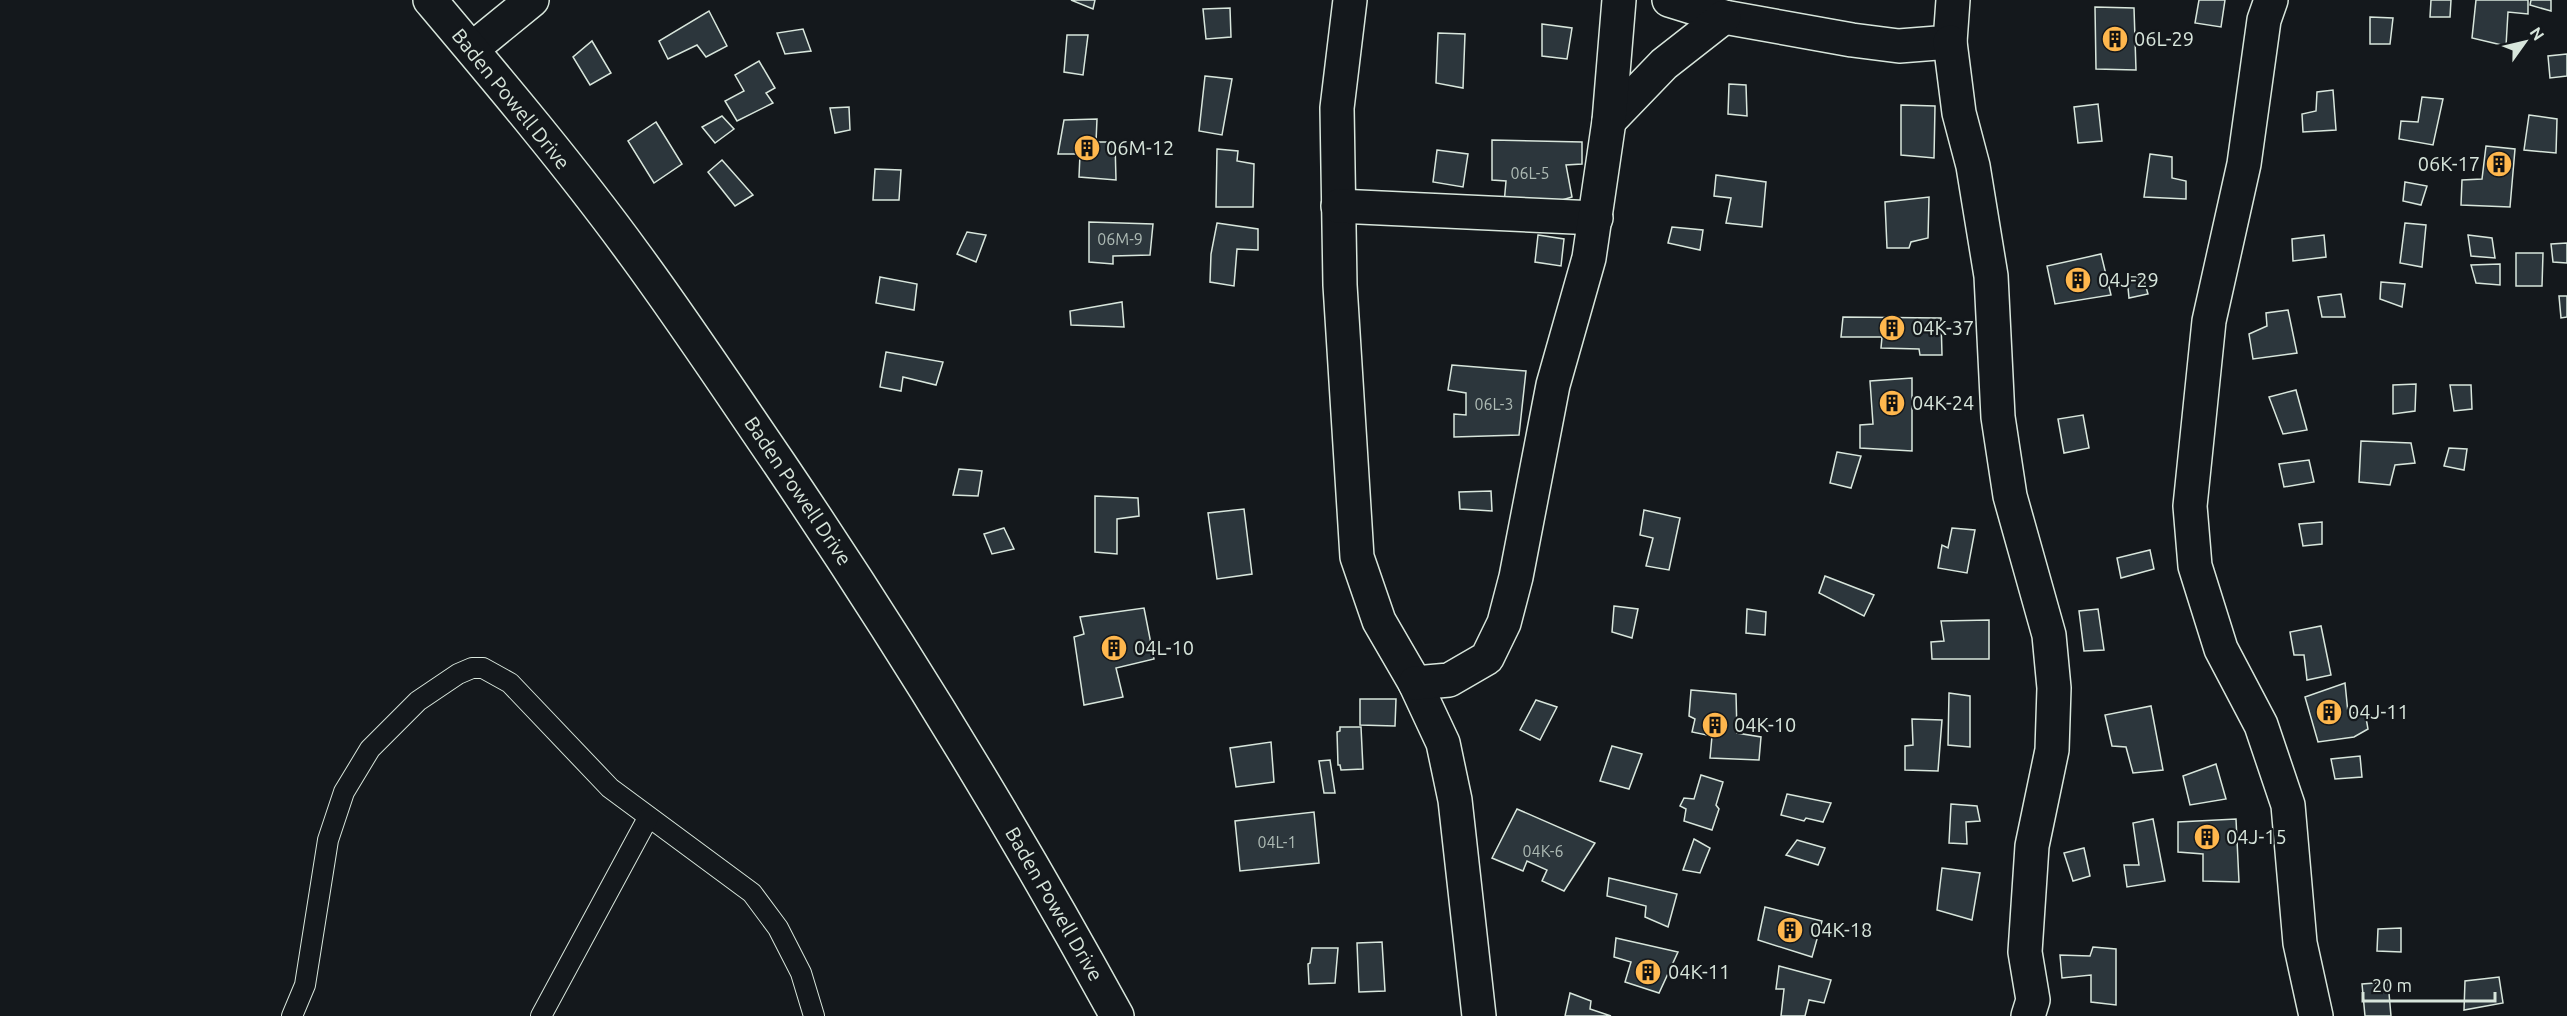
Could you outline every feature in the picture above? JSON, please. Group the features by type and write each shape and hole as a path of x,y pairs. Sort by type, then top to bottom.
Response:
{"street":[{"name":"Baden Powell Drive","path":"430,0 472,49 634,253 842,556 961,745 1050,893 1117,1016"},
{"path":"472,49 532,0"},
{"path":"1350,0 1337,108 1338,206 1340,297 1357,557 1379,621 1415,684 1443,743 1455,800 1479,1016"},
{"path":"1415,684 1449,680 1487,658 1504,623 1516,577 1553,385 1589,258 1609,121 1619,0"},
{"path":"1669,0 1724,16 1899,46 1950,42"},
{"path":"1953,0 1950,42 1959,113 1973,166 1991,276 1998,417 2010,496 2049,635 2053,678 2052,750 2032,846 2025,952 2039,1011"},
{"path":"2271,0 2264,20 2244,164 2209,321 2190,506 2195,566 2221,649 2261,725 2288,805 2300,943 2316,1016"},
{"path":"1609,121 1664,64 1724,16"},
{"path":"1338,206 1596,218"}],"lane":[{"path":"292,1016 305,985 328,840 344,792 370,749 418,701 458,674 472,668 483,668 510,683 610,788 752,893 778,928 801,973 814,1016"},
{"path":"541,1016 648,818"}],"building":[{"path":"1071,0 1095,0 1093,9"},
{"path":"2199,0 2225,0 2221,27 2195,23"},
{"path":"2431,0 2451,0 2450,17 2430,17"},
{"path":"2476,0 2528,0 2528,14 2508,12 2506,46 2472,38"},
{"path":"2531,0 2551,0 2551,11 2530,5"},
{"name":"06L-29","path":"2095,7 2134,8 2136,70 2096,69"},
{"path":"1230,8 1231,37 1206,39 1203,9"},
{"path":"709,11 727,46 706,57 697,45 668,59 659,41"},
{"path":"2370,17 2393,18 2390,44 2370,44"},
{"path":"1542,24 1572,28 1567,59 1542,56"},
{"path":"803,29 811,51 785,54 777,33"},
{"path":"1438,33 1465,34 1463,88 1436,83"},
{"path":"1067,35 1088,35 1083,75 1064,72"},
{"path":"592,41 611,73 590,85 573,57"},
{"path":"2567,54 2567,76 2550,78 2548,56"},
{"path":"759,61 775,88 766,93 773,103 737,121 725,101 744,91 735,75"},
{"path":"1205,76 1232,79 1222,135 1199,131"},
{"path":"1729,84 1746,85 1747,116 1728,114"},
{"path":"2333,90 2336,130 2303,132 2302,114 2316,111 2317,92"},
{"path":"2422,97 2443,99 2433,145 2399,139 2401,121 2418,122"},
{"path":"2098,104 2102,141 2078,143 2074,107"},
{"path":"1901,105 1935,106 1934,158 1901,155"},
{"path":"849,107 850,130 835,133 830,108"},
{"path":"2529,115 2557,119 2556,153 2524,150"},
{"path":"722,116 734,129 715,143 702,127"},
{"name":"06M-12","path":"1097,119 1096,142 1115,142 1116,180 1079,177 1080,154 1058,154 1064,120"},
{"path":"656,122 682,164 654,183 628,141"},
{"path":"1492,140 1582,142 1582,164 1566,165 1572,197 1542,206 1504,204 1506,181 1492,180"},
{"name":"06K-17","path":"2486,146 2515,149 2510,207 2461,205 2462,180 2482,179"},
{"path":"1217,149 1238,151 1237,161 1254,164 1253,207 1216,207"},
{"path":"1437,150 1468,154 1463,187 1433,182"},
{"path":"2150,154 2172,157 2172,178 2186,181 2186,199 2144,197"},
{"path":"722,160 753,195 735,206 708,172"},
{"path":"875,169 901,170 899,200 873,200"},
{"path":"1716,175 1766,182 1762,227 1726,223 1731,198 1714,196"},
{"path":"2405,182 2427,186 2421,205 2403,201"},
{"path":"1929,197 1928,238 1911,242 1909,248 1887,248 1885,202"},
{"path":"1089,222 1153,224 1150,255 1113,256 1113,264 1089,262"},
{"path":"1217,223 1258,229 1258,250 1237,249 1234,286 1210,282 1211,254"},
{"path":"2405,223 2426,225 2422,267 2400,263"},
{"path":"1672,227 1703,230 1700,250 1668,243"},
{"path":"967,232 986,235 976,262 957,254"},
{"path":"1538,235 1564,239 1561,266 1535,262"},
{"path":"2324,235 2326,257 2293,261 2292,239"},
{"path":"2468,235 2492,238 2495,258 2471,256"},
{"path":"2567,243 2567,263 2553,262 2551,244"},
{"path":"2516,253 2543,253 2542,286 2516,286"},
{"name":"04J-29","path":"2101,254 2111,295 2055,304 2047,266"},
{"path":"2500,264 2500,285 2476,283 2471,265"},
{"path":"880,277 917,284 914,310 876,303"},
{"path":"2127,277 2143,277 2148,294 2129,298"},
{"path":"2381,282 2405,284 2402,307 2380,299"},
{"path":"2341,294 2345,317 2322,317 2318,297"},
{"path":"2559,296 2567,296 2567,317 2561,318"},
{"path":"1122,302 1124,327 1071,325 1070,311"},
{"path":"2288,310 2297,353 2253,359 2249,334 2267,326 2266,313"},
{"name":"04K-37","path":"1843,317 1941,318 1942,355 1920,355 1919,349 1881,348 1882,337 1841,337"},
{"path":"886,352 943,362 936,385 903,377 901,391 880,387"},
{"path":"1452,365 1526,371 1519,435 1454,437 1454,414 1466,415 1466,393 1448,390"},
{"name":"04K-24","path":"1912,378 1912,451 1860,448 1860,425 1873,424 1870,381"},
{"path":"2416,384 2415,411 2393,414 2393,385"},
{"path":"2450,385 2471,385 2472,409 2454,411"},
{"path":"2296,390 2307,430 2283,434 2269,397"},
{"path":"2083,415 2089,448 2064,453 2058,419"},
{"path":"2361,441 2411,443 2415,463 2395,465 2390,485 2359,482"},
{"path":"2449,448 2467,449 2464,470 2444,466"},
{"path":"1837,452 1861,456 1851,488 1830,483"},
{"path":"2309,460 2314,482 2284,487 2279,464"},
{"path":"959,469 982,471 978,496 953,495"},
{"path":"1491,491 1492,511 1460,509 1459,492"},
{"path":"1095,496 1138,498 1139,516 1117,519 1117,554 1095,552"},
{"path":"1244,509 1252,574 1217,579 1208,513"},
{"path":"1644,510 1680,518 1669,570 1646,566 1653,538 1640,535"},
{"path":"2322,522 2322,544 2303,546 2299,524"},
{"path":"1004,528 1014,549 992,554 984,534"},
{"path":"1952,528 1975,530 1967,573 1938,568 1942,545 1948,548"},
{"path":"2150,550 2154,569 2121,578 2117,558"},
{"path":"1825,576 1874,595 1864,616 1819,593"},
{"path":"1614,606 1638,609 1632,638 1612,632"},
{"name":"04L-10","path":"1144,608 1154,659 1116,668 1123,697 1084,705 1074,637 1084,634 1080,617"},
{"path":"1747,609 1766,612 1765,635 1746,633"},
{"path":"2098,609 2104,650 2084,651 2079,611"},
{"path":"1989,620 1989,659 1932,659 1931,642 1944,641 1941,621"},
{"path":"2321,626 2331,675 2307,680 2304,655 2294,655 2290,632"},
{"name":"04J-11","path":"2345,683 2348,713 2365,712 2368,729 2354,737 2318,742 2305,697"},
{"name":"04K-10","path":"1691,690 1736,694 1737,733 1761,737 1759,760 1710,758 1712,736 1692,732 1695,719 1689,716"},
{"path":"1949,693 1970,696 1970,747 1948,745"},
{"path":"1360,699 1396,699 1395,726 1360,725"},
{"path":"1536,700 1557,707 1540,740 1520,730"},
{"path":"2151,706 2163,770 2133,773 2126,747 2112,746 2105,715"},
{"path":"1912,719 1942,720 1938,771 1905,770 1905,746 1913,745"},
{"path":"1340,727 1361,727 1363,769 1341,770 1338,765 1337,732 1340,731"},
{"path":"1271,742 1274,782 1236,787 1230,748"},
{"path":"1612,746 1642,754 1629,789 1600,781"},
{"path":"2360,756 2362,777 2335,779 2331,759"},
{"path":"1330,760 1335,793 1324,793 1319,761"},
{"path":"2216,764 2226,799 2190,805 2183,776"},
{"path":"1701,775 1723,782 1716,805 1719,809 1712,830 1684,821 1686,809 1680,806 1684,798 1694,799"},
{"path":"1787,794 1831,803 1823,822 1806,818 1804,821 1781,815"},
{"path":"1951,804 1977,806 1980,821 1966,822 1967,844 1949,843"},
{"path":"1517,809 1595,843 1564,891 1542,881 1547,870 1527,861 1523,871 1492,858"},
{"path":"1314,812 1319,863 1240,871 1235,821"},
{"path":"2153,819 2165,881 2127,887 2124,865 2139,865 2133,823"},
{"name":"04J-15","path":"2236,819 2239,882 2203,881 2203,854 2178,852 2178,822"},
{"path":"1694,839 1710,848 1700,873 1683,870"},
{"path":"1797,840 1825,848 1818,865 1786,855"},
{"path":"2084,848 2090,876 2073,881 2064,853"},
{"path":"1942,868 1980,873 1972,920 1937,910"},
{"path":"1609,878 1677,894 1668,927 1645,917 1646,906 1607,896"},
{"name":"04K-18","path":"1765,907 1822,921 1812,957 1758,940"},
{"path":"2401,928 2401,952 2377,951 2378,929"},
{"name":"04K-11","path":"1616,938 1678,952 1659,993 1625,982 1631,962 1614,957"},
{"path":"1382,942 1385,991 1359,992 1357,943"},
{"path":"2093,947 2116,949 2116,1005 2091,1002 2091,975 2062,978 2060,955 2090,956"},
{"path":"1312,948 1338,948 1335,983 1309,984 1308,964"},
{"path":"1779,966 1831,980 1824,1003 1809,1000 1805,1016 1781,1016 1784,989 1776,989"},
{"path":"2499,977 2503,1003 2464,1010 2465,981"},
{"path":"2388,982 2391,1016 2365,1016 2362,984"},
{"path":"1570,993 1591,1001 1590,1009 1611,1016 1565,1016"}],"place":[{"name":"06L-29","path":"2115,39"},
{"name":"06M-12","path":"1087,148"},
{"name":"06K-17","path":"2499,164"},
{"name":"04J-29","path":"2078,280"},
{"name":"04K-37","path":"1892,328"},
{"name":"04K-24","path":"1892,403"},
{"name":"04L-10","path":"1114,648"},
{"name":"04J-11","path":"2329,712"},
{"name":"04K-10","path":"1715,725"},
{"name":"04J-15","path":"2207,837"},
{"name":"04K-18","path":"1790,930"},
{"name":"04K-11","path":"1648,972"}]}
